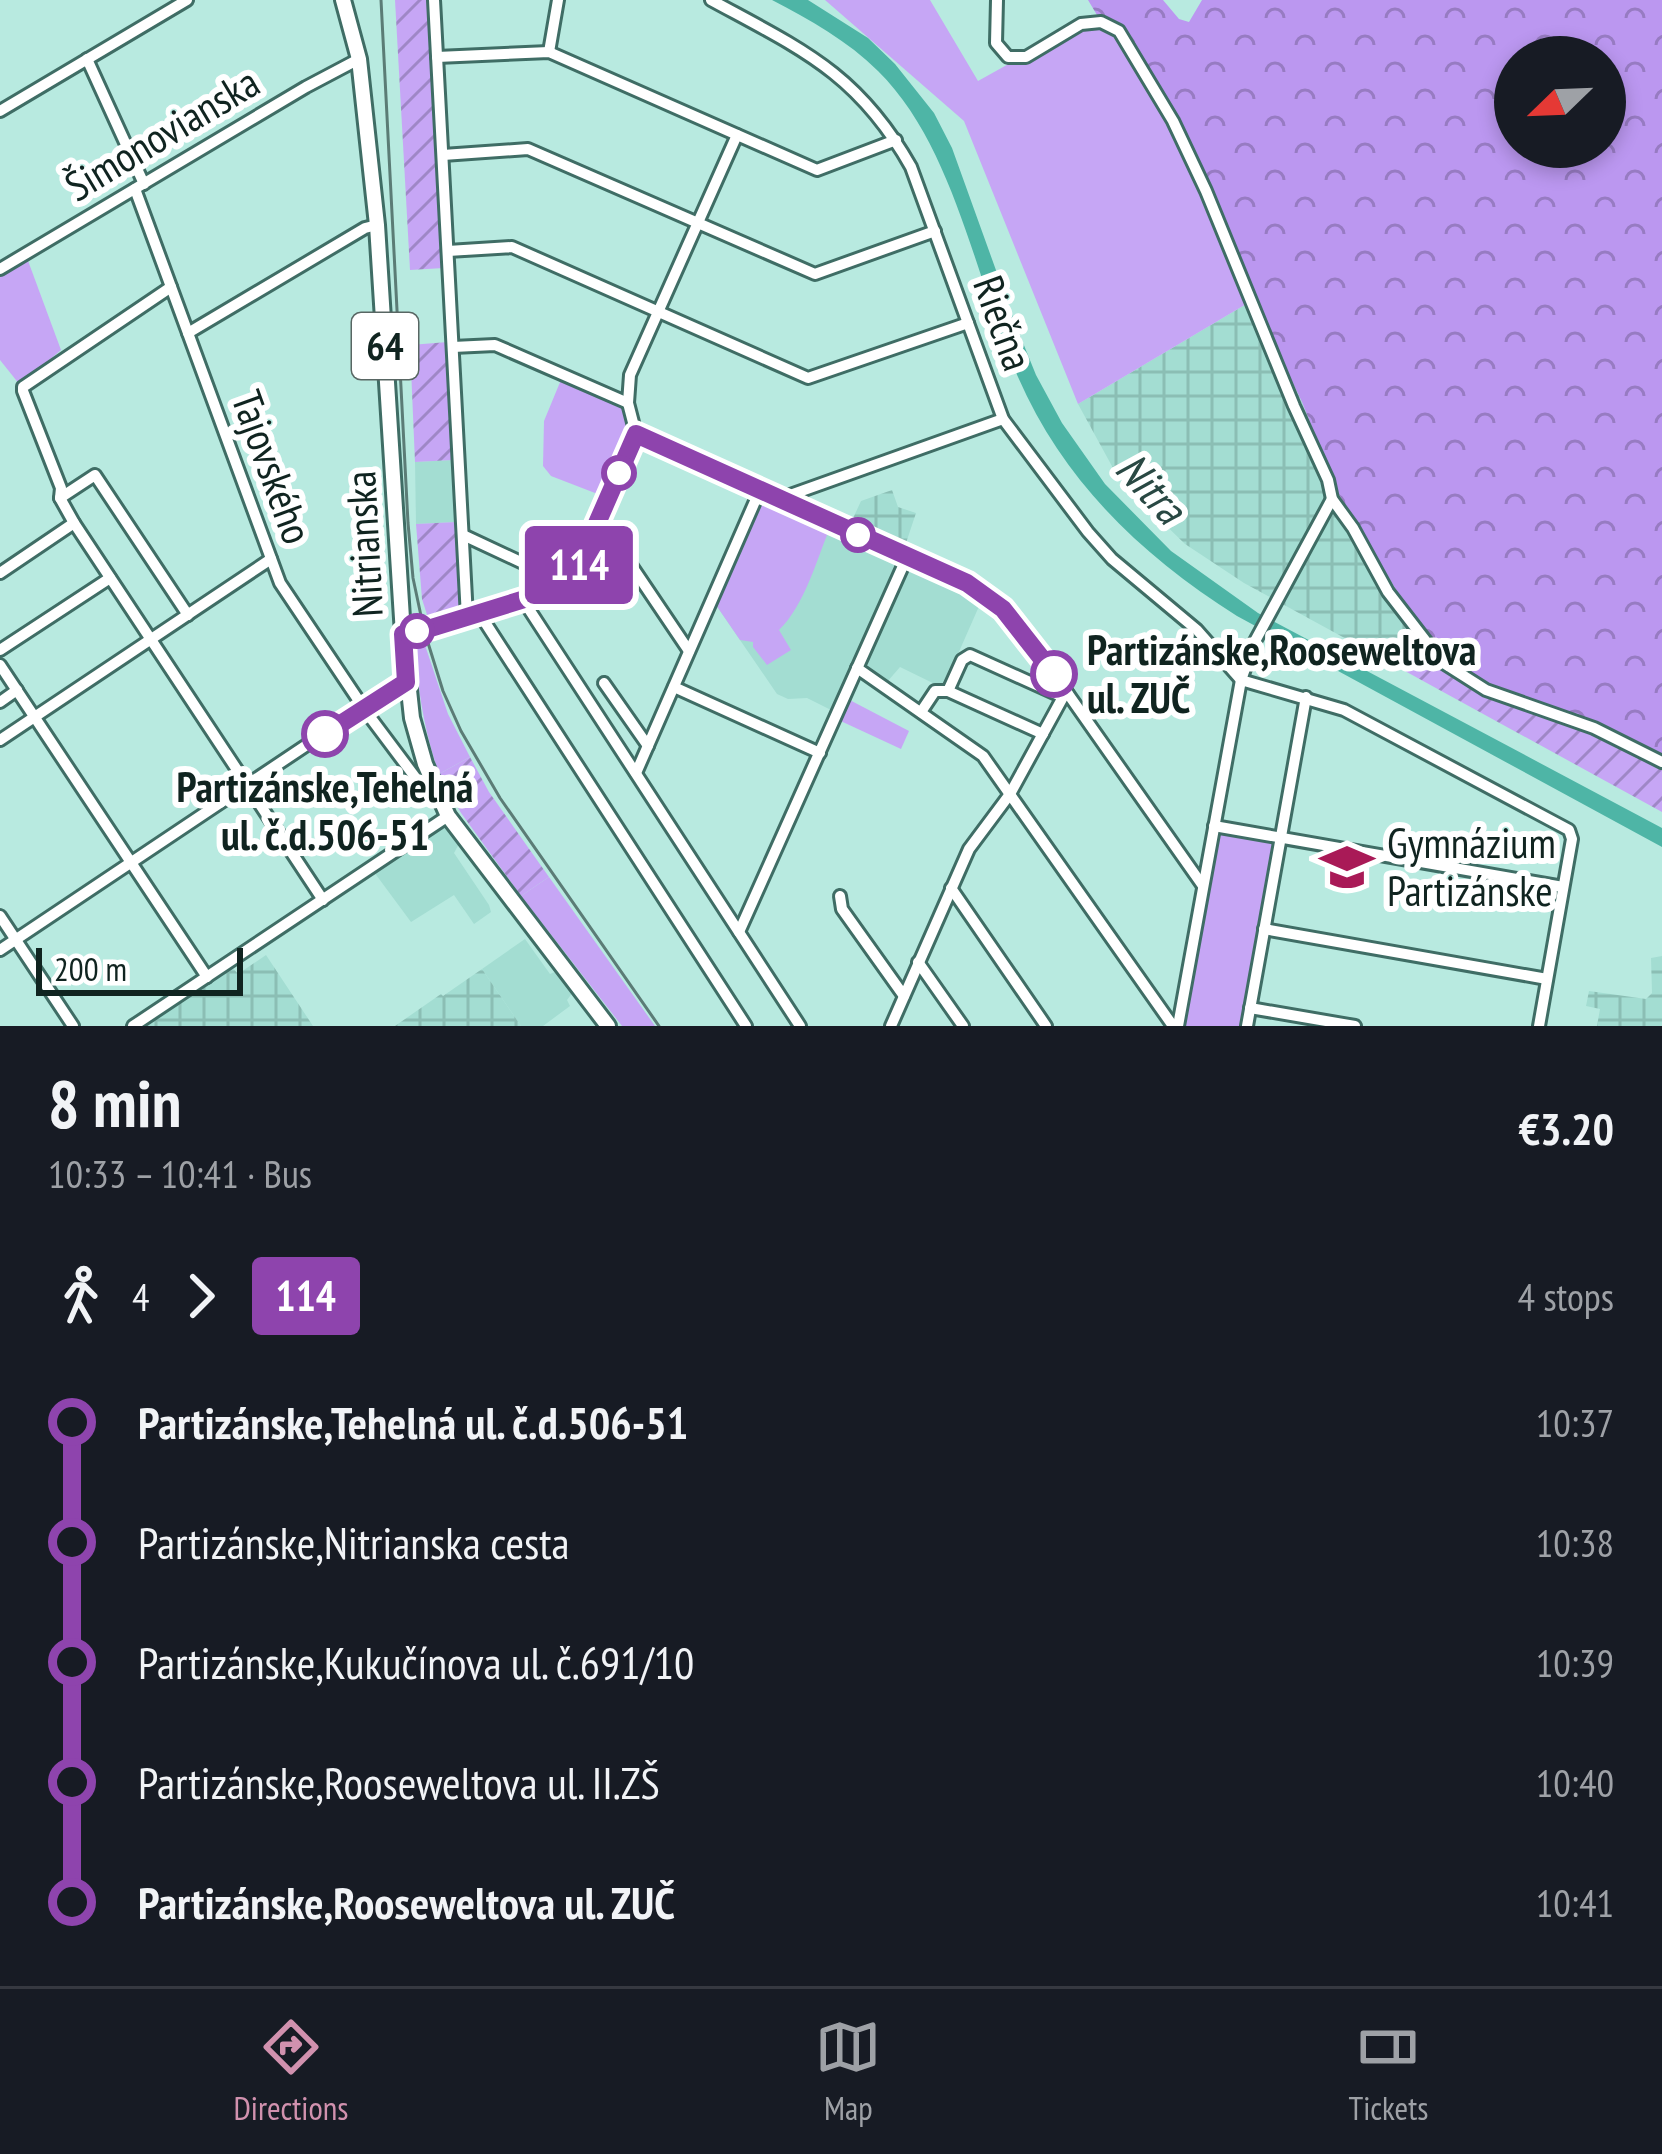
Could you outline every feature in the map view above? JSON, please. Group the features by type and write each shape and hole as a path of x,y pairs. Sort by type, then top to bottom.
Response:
{"main road":[{"name":"Nitrianska","path":"343,0 359,59 377,225 406,682 418,741 448,816 608,1026"}],"street":[{"path":"0,111 188,0"},
{"path":"434,0 463,535 473,615 746,1026"},
{"path":"549,52 558,0"},
{"name":"Riečna","path":"711,0 835,72 896,140 911,166 1003,418 1112,559 1197,630 1241,680"},
{"path":"998,0 995,44 1008,57 1026,57 1081,24 1101,22 1119,31 1173,121 1206,191 1332,499 1388,592 1442,662 1486,690 1594,728 1662,762"},
{"path":"437,58 549,52 817,170 896,140"},
{"name":"Tajovského","path":"87,59 139,187 280,583 363,708 424,789 439,799"},
{"name":"Šimonovianska","path":"0,268 359,59"},
{"path":"403,634 570,585 636,434 628,403 630,375 736,135"},
{"path":"442,154 528,149 815,274 934,231"},
{"path":"188,333 377,225"},
{"path":"448,251 512,247 808,378 968,323"},
{"path":"171,287 22,387 61,488 60,498 74,523 323,900"},
{"path":"453,347 495,345 628,403"},
{"path":"779,499 1003,418"},
{"path":"636,434 967,583 1003,609 1033,644 1203,886"},
{"path":"60,498 95,475 188,615"},
{"path":"636,773 760,490"},
{"path":"1175,1026 1241,680 1253,643 1332,499"},
{"path":"0,572 74,523"},
{"path":"463,535 570,585"},
{"path":"739,932 907,557"},
{"path":"0,740 271,559"},
{"path":"631,565 689,651"},
{"path":"0,650 110,578"},
{"path":"523,600 800,1026"},
{"path":"948,692 962,660 970,656 1065,695"},
{"path":"0,665 207,977"},
{"path":"857,668 983,756 1175,1026"},
{"path":"1241,680 1344,710 1569,830 1572,839 1539,1026"},
{"path":"0,950 406,682"},
{"path":"604,683 648,746"},
{"path":"674,687 820,752"},
{"path":"0,702 17,690"},
{"path":"921,712 935,691 948,692 1043,734"},
{"path":"891,1026 969,849 1010,794 1065,695"},
{"path":"1247,1026 1306,697"},
{"path":"133,1026 448,816"},
{"path":"1214,826 1563,887"},
{"path":"950,888 1046,1026"},
{"path":"840,896 842,909 904,996"},
{"path":"0,916 73,1026"},
{"path":"1264,929 1547,979"},
{"path":"919,962 962,1026"},
{"path":"1250,1008 1355,1026"}],"shaded area":[{"path":"395,0 429,0 444,268 410,270"},
{"path":"772,0 808,0 868,38 934,113 952,148 1036,375 1062,423 1105,484 1171,551 1258,613 1662,828 1662,847 1237,616 1138,542 1082,483 1037,415 1003,339 945,176 904,102 854,50"},
{"path":"825,0 930,0 978,81 1097,15 1117,22 1136,45 1193,148 1253,300 1078,404 964,121"},
{"path":"27,258 61,350 20,385 0,360 0,273"},
{"path":"1253,300 1302,402 1338,493 1416,631 1394,665 1244,583 1185,544 1113,468 1078,404"},
{"path":"448,342 453,460 415,462 410,345"},
{"path":"563,375 628,403 636,434 608,498 551,476 543,466 544,421"},
{"path":"453,460 456,522 416,524 415,462"},
{"path":"892,490 898,507 916,513 903,552 849,527 861,501"},
{"path":"763,500 898,561 833,711 807,698 777,694 716,605"},
{"path":"763,500 829,530 802,596 779,630 791,650 767,665 753,642 740,640 716,605"},
{"path":"456,522 461,612 429,621 422,599 416,524"},
{"path":"907,568 980,604 943,688 900,667 887,682 869,670 866,659"},
{"path":"1416,631 1437,662 1483,692 1593,732 1662,766 1662,812 1394,665"},
{"path":"422,636 448,714 470,757 439,774 420,692 415,641"},
{"path":"842,696 909,731 901,749 832,717"},
{"path":"470,757 549,877 521,896 439,774"},
{"path":"441,826 459,844 454,853 489,905 491,912 474,924 454,895 411,922 374,872"},
{"path":"1217,833 1275,843 1243,1026 1182,1026"},
{"path":"549,877 655,1026 622,1026 521,896"},
{"path":"525,939 550,974 557,971 573,992 567,1000 570,1006 543,1026 521,1026 482,969"},
{"path":"266,955 313,1026 143,1026 194,992 197,996 201,988 232,967 238,974"},
{"path":"1662,956 1662,1026 1597,1026 1600,1009 1586,1006 1589,991 1646,999 1652,993 1651,958"},
{"path":"482,969 521,1026 395,1026 441,994"}],"green space":[{"path":"1088,0 1163,0 1179,19 1189,22 1202,0 1662,0 1662,759 1492,690 1444,660 1419,628 1338,493 1193,148 1136,45 1117,22 1097,15"}],"railway":[{"path":"381,0 408,523 424,630 461,731 500,798 659,1026"}],"bus line":[{"name":"114","path":"325,734 406,682 403,634 570,585 636,434 967,583 1003,609 1054,674"}],"place":[{"name":"Partizánske,Rooseweltova ul. ZUČ","path":"1054,674"},
{"name":"Partizánske,Tehelná ul. č.d.506-51","path":"325,734"},
{"name":"Gymnázium Partizánske","path":"1347,867"}],"water label":[{"name":"Nitra","path":"1151,488"}]}
